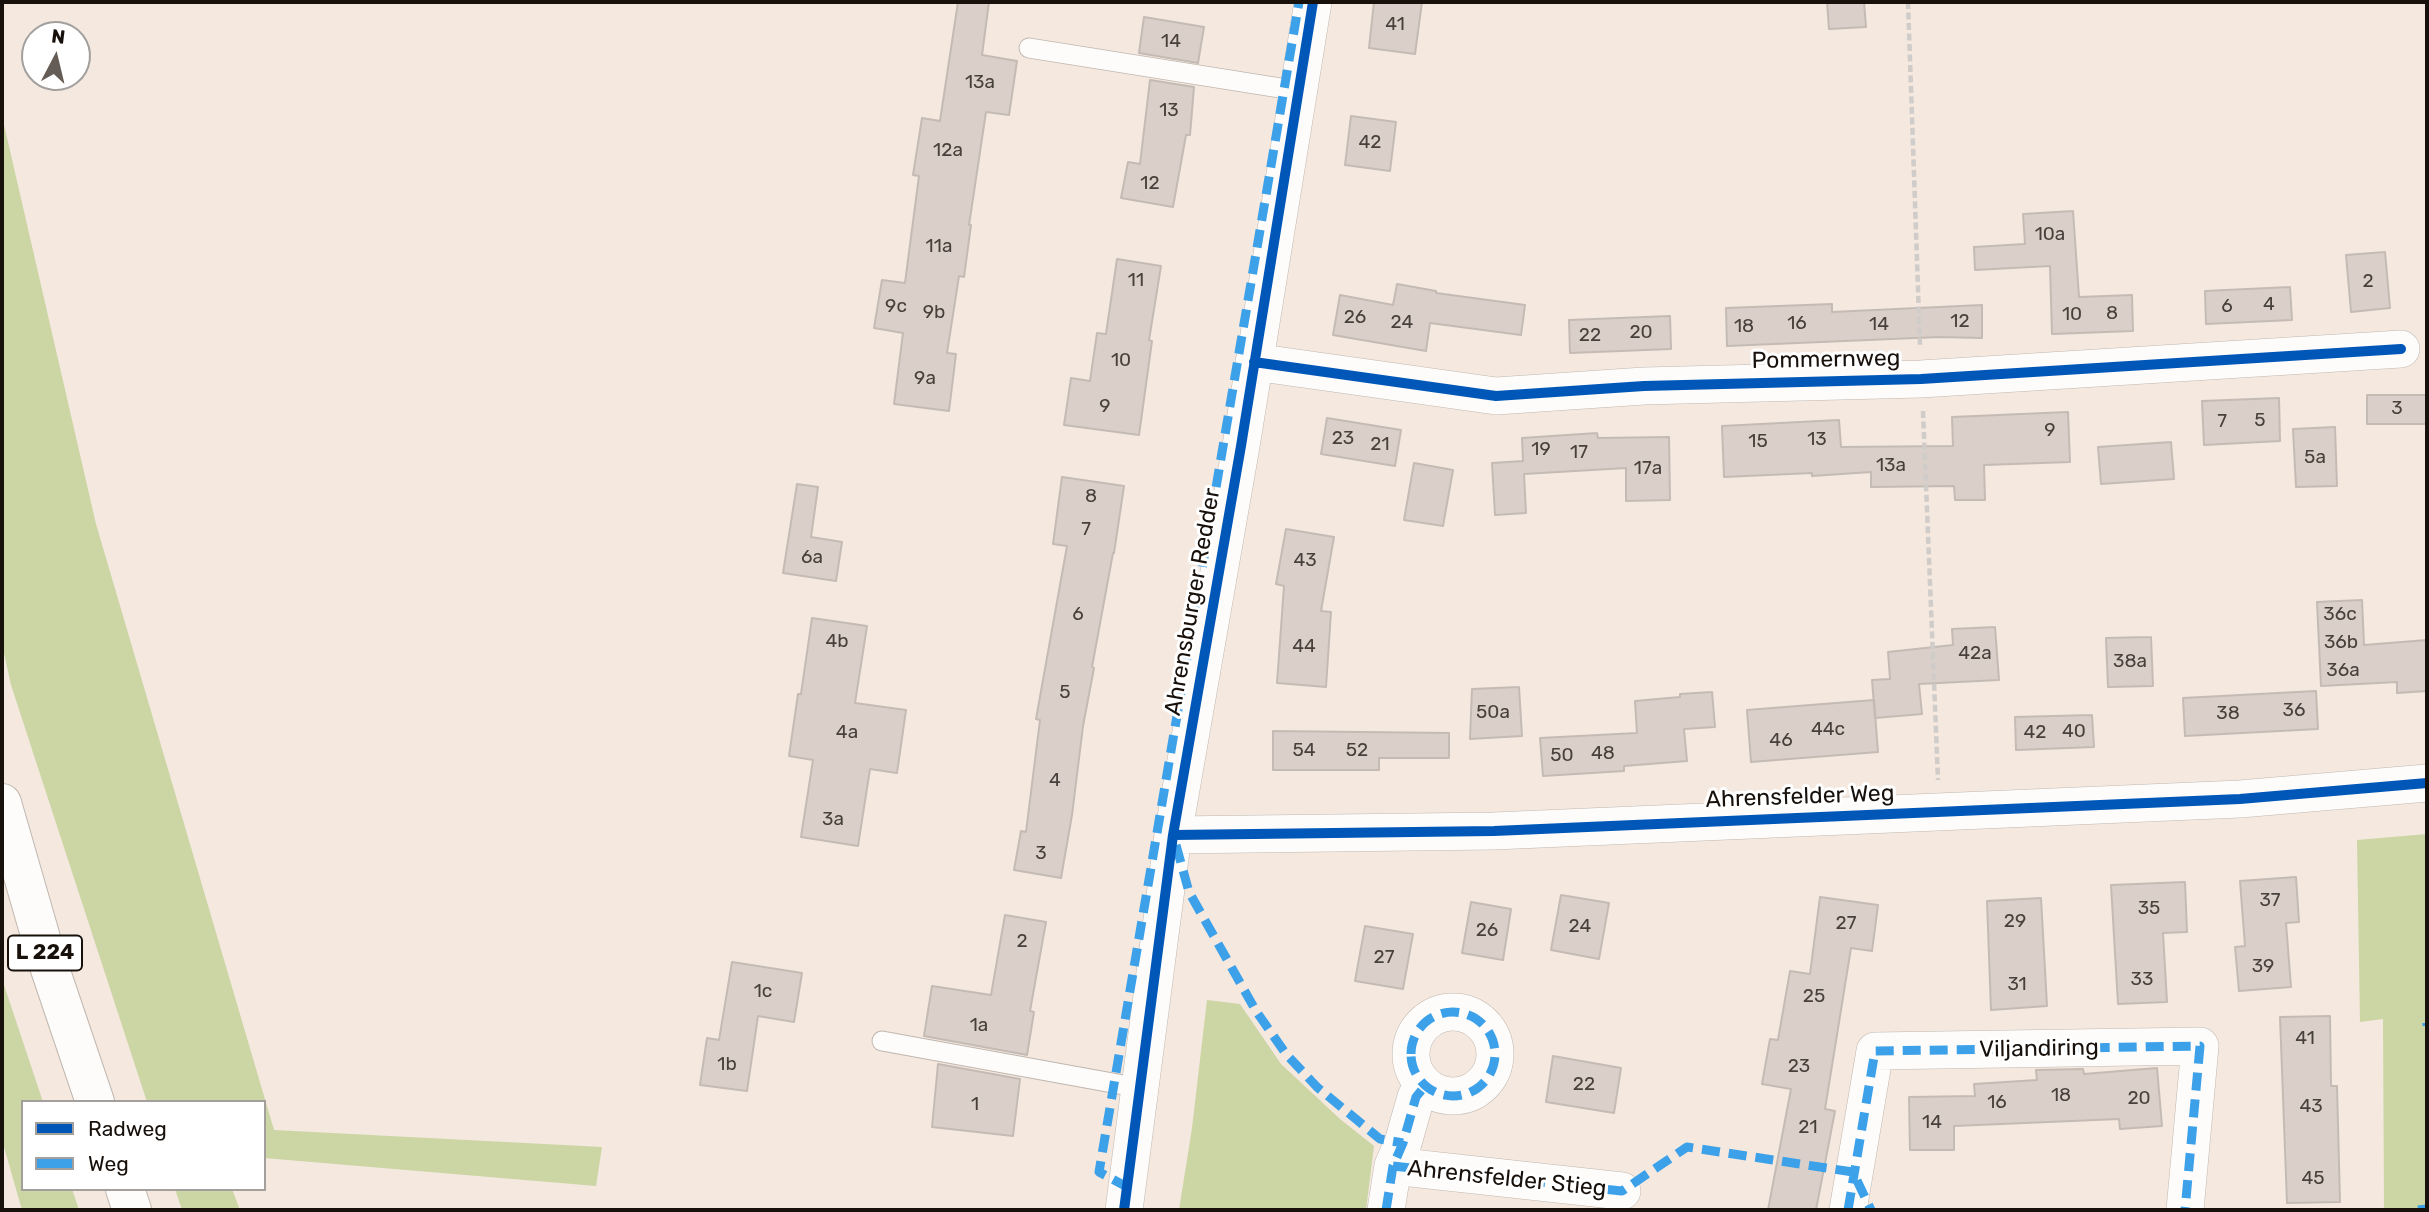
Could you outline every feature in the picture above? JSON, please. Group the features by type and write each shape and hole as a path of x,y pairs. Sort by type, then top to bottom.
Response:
{"main road":[{"name":"L 224","path":"2,803 49,966 94,1100"},
{"path":"126,1191 132,1210"}],"street":[{"name":"Ahrensburger Redder","path":"1124,1210 1174,835 1314,2"},
{"name":"Pommernweg","path":"1254,362 1496,396 1644,386 1921,379 2401,349"},
{"name":"Ahrensfelder Weg","path":"1174,835 1494,831 2240,799 2427,783"},
{"name":"Viljandiring","path":"1848,1210 1875,1051 2200,1046 2185,1210"},
{"name":"Ahrensfelder Stieg","path":"1386,1210 1393,1166 1403,1143 1416,1097 1425,1086"},
{"name":"Ahrensfelder Stieg","path":"1393,1166 1622,1191"}],"lane":[{"path":"1029,48 1299,91"},
{"path":"882,1041 1140,1088"}],"path":[{"path":"1908,2 1940,812"}],"green space":[{"path":"2,116 96,524 265,1100 146,1100 11,685 2,644"},
{"path":"2427,834 2427,1210 2384,1210 2383,1019 2360,1022 2357,840"},
{"path":"2,979 42,1100 21,1100 21,1191 73,1191 79,1210 22,1210 2,1140"},
{"path":"1207,1000 1240,1004 1281,1064 1340,1119 1374,1146 1366,1210 1179,1210"},
{"path":"266,1103 274,1130 602,1147 596,1186 266,1158"},
{"path":"176,1191 233,1191 240,1210 182,1210"}],"building":[{"path":"958,2 989,2 982,55 1017,61 1009,115 986,112 964,277 959,276 947,353 956,354 949,411 894,404 903,333 874,328 882,280 905,283 919,176 913,175 922,118 940,121"},
{"path":"1374,2 1422,2 1415,54 1369,48"},
{"path":"1827,2 1864,2 1866,27 1829,29"},
{"path":"1144,17 1204,27 1198,63 1139,53"},
{"path":"1150,80 1194,87 1190,135 1186,135 1173,207 1121,198 1128,162 1140,164"},
{"path":"1351,116 1396,122 1390,171 1345,165"},
{"path":"2073,211 2079,297 2132,295 2133,331 2052,334 2050,266 1975,270 1974,247 2025,244 2023,214"},
{"path":"2385,252 2390,308 2351,312 2346,255"},
{"path":"1117,259 1161,266 1149,340 1152,341 1139,435 1064,425 1071,378 1090,381 1097,333 1106,334"},
{"path":"1397,284 1436,293 1525,305 1521,335 1430,323 1426,351 1333,335 1340,295 1393,305"},
{"path":"2290,287 2292,320 2206,324 2205,291"},
{"path":"1832,304 1832,312 1982,305 1982,338 1939,337 1727,346 1726,308"},
{"path":"1670,316 1671,349 1570,353 1569,320"},
{"path":"2367,395 2427,395 2427,424 2367,424"},
{"path":"2279,398 2280,441 2204,445 2202,401"},
{"path":"2068,412 2070,462 1984,465 1985,500 1955,500 1954,486 1871,487 1871,472 1724,477 1722,426 1839,420 1841,447 1953,446 1952,417"},
{"path":"1327,418 1401,430 1395,466 1321,454"},
{"path":"2335,427 2337,486 2296,487 2293,429"},
{"path":"1597,433 1598,438 1669,437 1670,500 1626,501 1626,468 1524,474 1526,513 1495,515 1492,463 1523,461 1522,438"},
{"path":"2171,442 2174,479 2101,484 2098,447"},
{"path":"1414,463 1453,470 1443,526 1404,520"},
{"path":"1062,477 1124,486 1092,667 1094,668 1061,878 1014,870 1021,831 1026,832 1040,720 1036,719 1067,546 1053,544"},
{"path":"797,484 818,487 811,537 842,542 836,581 783,573"},
{"path":"1286,529 1334,537 1321,611 1331,612 1326,687 1277,683 1284,586 1276,584"},
{"path":"2362,600 2364,645 2427,640 2427,691 2397,693 2397,682 2321,686 2317,602"},
{"path":"812,618 867,626 855,703 906,710 897,773 870,769 858,846 801,837 813,760 789,756"},
{"path":"1995,627 1999,680 1919,684 1922,714 1875,718 1872,680 1890,679 1888,652 1953,645 1952,629"},
{"path":"2151,637 2153,686 2108,687 2106,638"},
{"path":"1519,687 1522,736 1470,739 1472,689"},
{"path":"2316,691 2318,729 2185,736 2183,698"},
{"path":"1712,692 1715,727 1684,729 1687,761 1624,766 1624,771 1543,776 1540,738 1637,733 1635,701"},
{"path":"1874,700 1878,752 1751,762 1747,710"},
{"path":"2092,715 2094,747 2016,750 2015,717"},
{"path":"1273,731 1449,733 1449,758 1379,758 1379,770 1273,770"},
{"path":"2296,877 2299,922 2286,923 2291,987 2239,991 2235,947 2245,946 2240,881"},
{"path":"2185,882 2187,932 2163,933 2167,1002 2118,1004 2111,885"},
{"path":"1561,895 1609,903 1599,959 1551,950"},
{"path":"1820,897 1878,905 1872,951 1851,948 1825,1109 1835,1111 1816,1210 1768,1210 1791,1089 1762,1084 1770,1039 1778,1040 1790,971 1810,974"},
{"path":"2041,898 2047,1006 1991,1010 1987,901"},
{"path":"1471,902 1511,909 1503,960 1462,953"},
{"path":"1005,915 1046,922 1030,1011 1034,1012 1027,1055 924,1036 932,986 991,995"},
{"path":"1365,926 1413,934 1403,989 1355,981"},
{"path":"732,962 802,973 794,1022 758,1016 747,1091 700,1085 707,1038 719,1040"},
{"path":"2330,1016 2331,1086 2337,1086 2340,1202 2287,1203 2280,1017"},
{"path":"1553,1056 1621,1068 1614,1113 1546,1102"},
{"path":"938,1064 1020,1079 1013,1136 932,1127"},
{"path":"2157,1068 2162,1126 2120,1129 2119,1119 1954,1126 1954,1150 1910,1150 1909,1097 1975,1096 1974,1084 2037,1080 2036,1070 2083,1069 2084,1074"}],"marked path":[{"path":"1129,1188 1099,1172 1299,2"},
{"path":"1176,845 1189,892 1256,1011 1286,1054 1317,1087 1380,1139 1403,1143"},
{"path":"1453,1012 1469,1015 1483,1024 1492,1038 1495,1054 1492,1070 1483,1084 1469,1093 1453,1096 1437,1093 1423,1084 1414,1070 1411,1054 1414,1038 1423,1024 1437,1015 1453,1012"},
{"path":"1848,1210 1875,1051 2200,1046 2185,1210"},
{"path":"1386,1210 1393,1166 1403,1143 1416,1097 1425,1086"},
{"path":"1393,1166 1622,1191 1687,1147 1853,1172 1871,1210"},
{"path":"2418,1210 2427,1209"}],"cycle path":[{"path":"1124,1210 1173,835 1241,446 1313,2"},
{"path":"1254,362 1496,396 1644,386 1921,379 2401,349"},
{"path":"1173,835 1494,831 2240,799 2427,783"}]}
